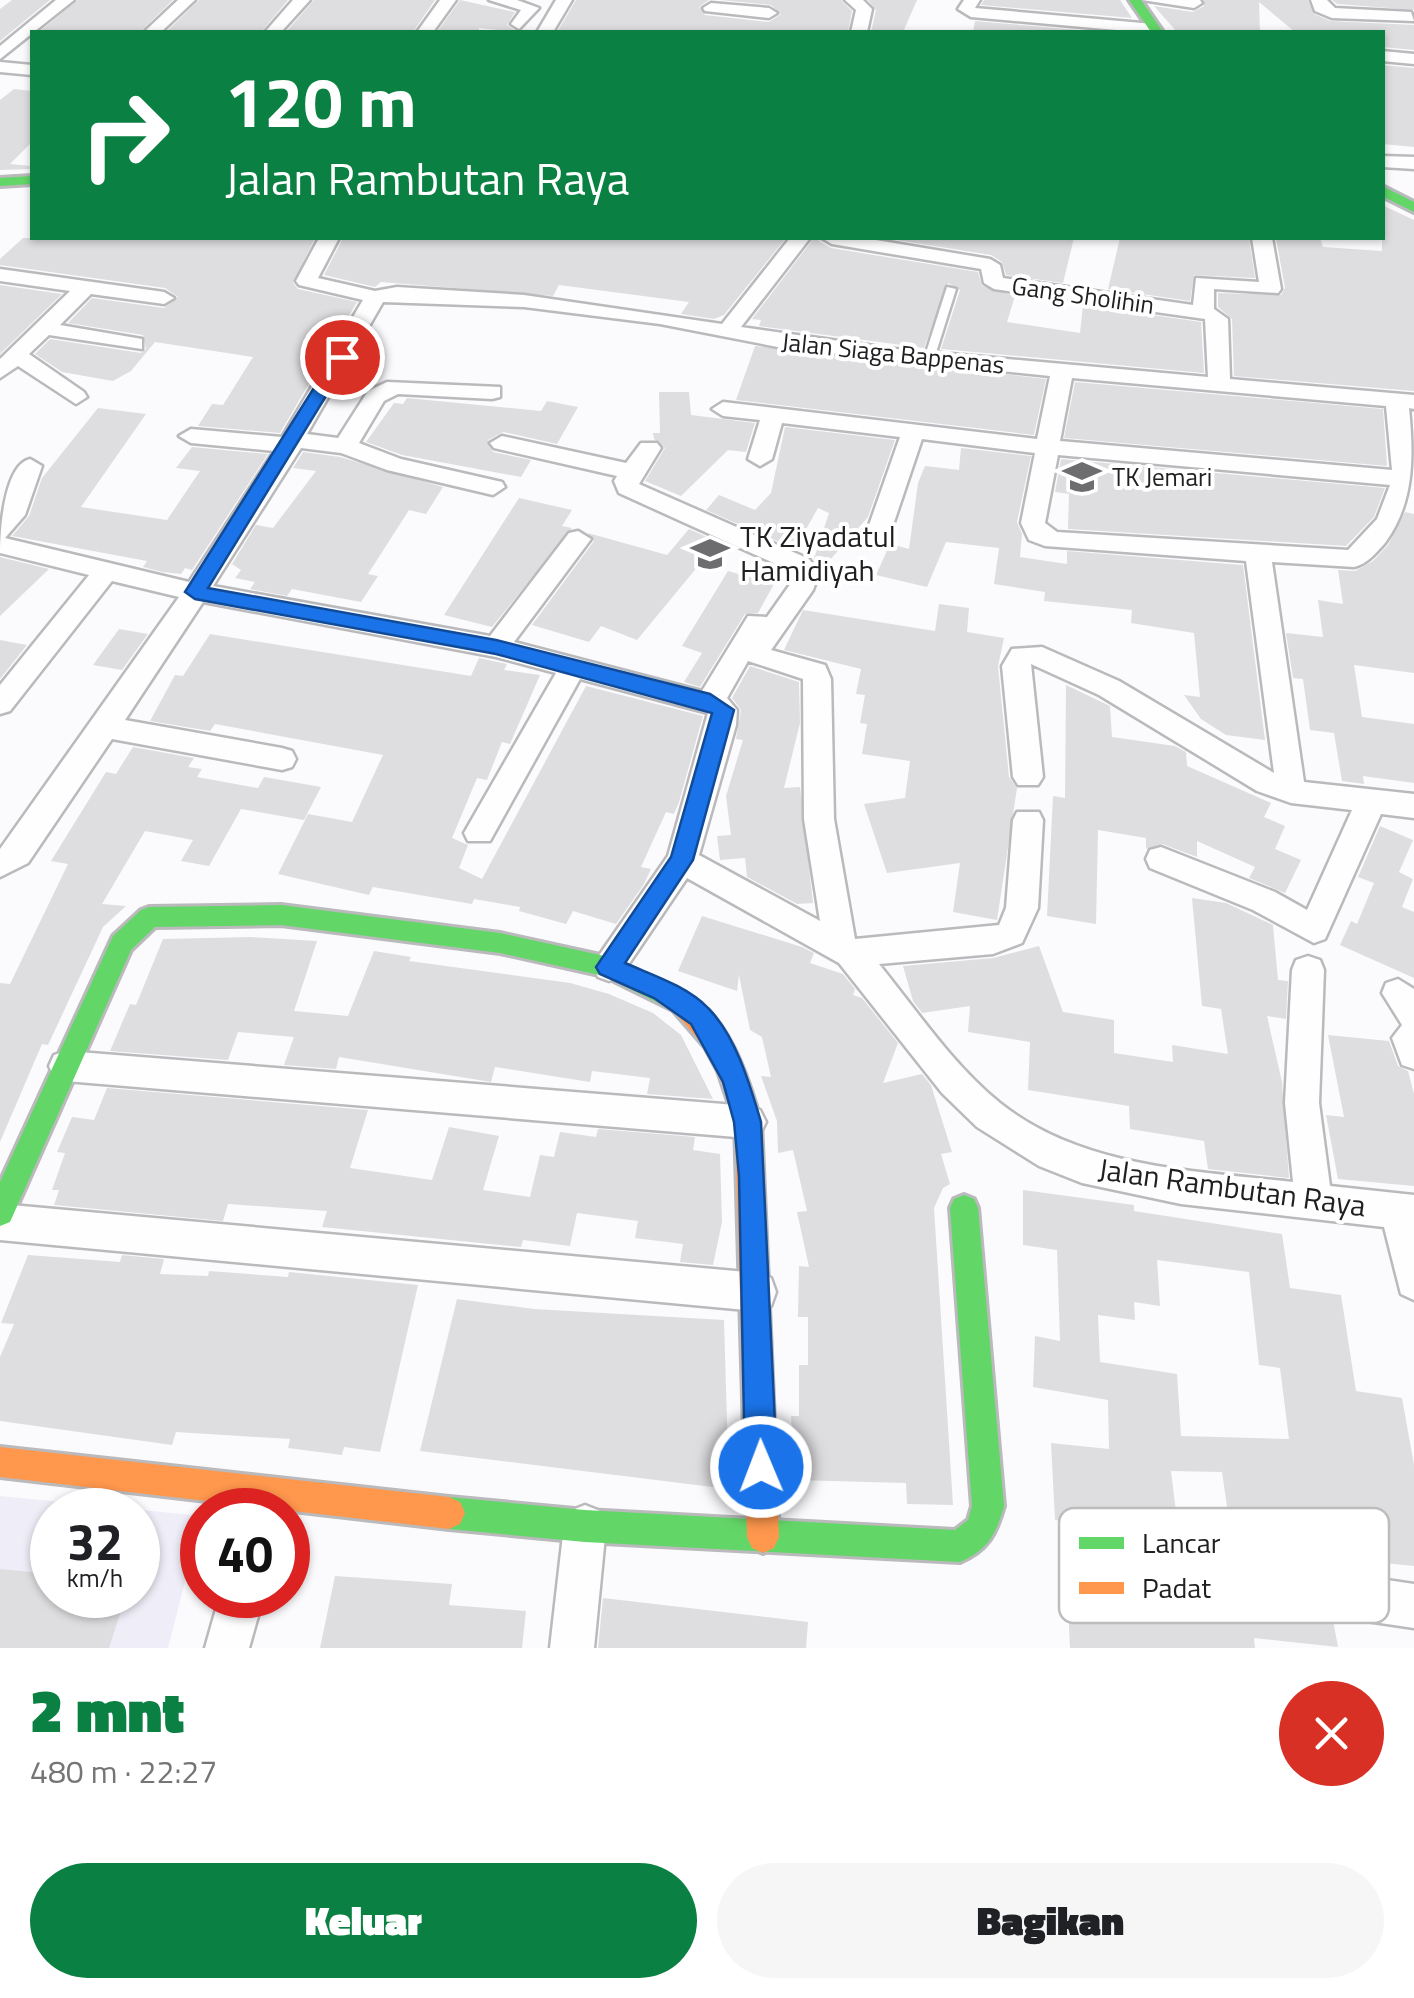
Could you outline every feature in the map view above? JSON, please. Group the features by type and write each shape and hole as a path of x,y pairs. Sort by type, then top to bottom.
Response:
{"street":[{"path":"0,54 66,0"},
{"path":"154,30 187,0"},
{"path":"275,30 302,0"},
{"path":"426,30 448,0"},
{"path":"497,0 531,8 519,24"},
{"path":"546,30 564,0"},
{"path":"853,0 864,9 860,30"},
{"path":"972,0 966,9 971,12 1034,26 1131,30"},
{"path":"1135,0 1154,30"},
{"path":"1150,0 1194,3"},
{"path":"1319,0 1321,8 1332,13 1411,18"},
{"path":"710,9 769,12"},
{"path":"1385,56 1414,59"},
{"path":"0,67 30,70"},
{"path":"1385,161 1414,163"},
{"path":"0,182 30,180"},
{"path":"1385,193 1414,208"},
{"name":"Jalan Siaga Bappenas","path":"328,240 306,281 375,297 398,293 524,300 729,329 783,342 929,359 1405,401"},
{"path":"729,329 798,240"},
{"name":"Gang Sholihin","path":"844,240 990,265 990,280 998,284 1204,312"},
{"path":"1219,384 1217,319 1204,312 1203,282 1271,289 1262,240"},
{"path":"0,275 164,298"},
{"path":"76,397 8,363 84,289"},
{"path":"0,865 17,854 195,592 292,442 375,297"},
{"path":"44,328 134,344"},
{"path":"1062,371 1033,523 1043,537 1258,556 1354,560 1402,508 1408,479 1405,401"},
{"path":"345,446 376,396 395,386 492,392"},
{"path":"723,409 1048,447 1408,479"},
{"path":"760,459 774,415"},
{"path":"879,531 914,432"},
{"path":"191,436 345,446 426,473 493,488"},
{"path":"502,444 641,460 628,488 800,565 806,573 804,584 756,650 760,658 815,672 819,818 845,949 993,941 1011,934 1022,908 1028,820"},
{"path":"0,531 13,516 30,466"},
{"path":"496,647 578,539"},
{"path":"0,545 195,592 496,647 710,702 723,710 682,860 609,967"},
{"path":"1258,556 1291,792"},
{"path":"0,704 104,573"},
{"path":"710,702 760,618"},
{"path":"1028,777 1016,666 1022,656 1032,654 1109,688 1267,783 1291,792 1414,806"},
{"path":"479,833 573,666"},
{"path":"104,727 282,759"},
{"path":"1161,860 1264,901 1314,930 1370,802"},
{"name":"Jalan Rambutan Raya","path":"682,860 845,949 954,1082 1018,1136 1082,1166 1130,1178 1406,1212"},
{"path":"0,1213 122,943 149,917 281,915 500,943 609,967 663,991 700,1016 735,1078 748,1122 758,1292 762,1537"},
{"path":"1308,970 1302,1103 1314,1203"},
{"path":"66,1066 748,1122"},
{"path":"310,1506 949,1548 969,1542 981,1530 988,1506 964,1208"},
{"path":"1406,1212 1414,1281"},
{"path":"0,1222 758,1292"},
{"path":"0,1462 180,1490"},
{"path":"572,1648 585,1526"},
{"path":"1389,1602 1414,1606"},
{"path":"228,1648 236,1618"}],"lane":[{"path":"929,359 951,290"}],"shaded area":[{"path":"0,1496 30,1499 30,1618 160,1618 160,1512 180,1514 180,1601 168,1648 0,1648"}],"building":[{"path":"12,0 50,0 0,41 0,9"},
{"path":"78,0 173,0 142,30 41,30"},
{"path":"199,0 288,0 263,30 168,30"},
{"path":"314,0 435,0 414,30 288,30"},
{"path":"460,0 515,12 507,25 515,30 438,30"},
{"path":"576,0 709,0 699,7 705,15 769,22 781,14 771,5 720,0 841,0 852,11 848,30 558,30"},
{"path":"868,0 917,0 904,30 871,30 876,10"},
{"path":"984,0 1120,0 1132,18 981,5"},
{"path":"1204,0 1308,0 1314,14 1331,21 1414,25 1414,50 1385,47 1385,30 1293,30 1259,2 1260,30 1175,30 1154,6 1193,12 1204,6"},
{"path":"1332,0 1414,0 1414,10 1337,4"},
{"path":"975,21 1079,30 973,30"},
{"path":"1385,65 1414,68 1414,147 1385,144"},
{"path":"14,89 30,91 30,144 10,164 30,166 30,169 0,170 0,100"},
{"path":"1385,206 1414,220 1414,391 1234,376 1232,319 1218,307 1218,293 1281,295 1285,288 1276,240 1321,240 1323,247 1382,251"},
{"path":"23,238 314,240 293,283 298,289 357,302 280,433 198,426 212,404 223,405 253,357 155,342 131,371 113,381 62,372 35,354 50,339 141,353 146,349 143,335 68,323 92,298 164,308 178,297 165,288 0,265 0,259"},
{"path":"342,240 784,240 724,315 714,319 681,314 689,302 559,285 553,296 381,282 375,287 324,275"},
{"path":"812,240 817,240 831,248 978,272 982,286 1015,296 1007,322 1080,333 1083,305 1201,322 1204,373 941,349 960,290 948,283 924,348 759,326 761,320 752,319"},
{"path":"897,240 1074,240 1063,283 1006,275 1002,262 991,255"},
{"path":"1120,240 1249,240 1255,278 1194,275 1190,301 1108,289"},
{"path":"0,285 62,294 0,354"},
{"path":"755,346 1046,379 1034,435 736,400"},
{"path":"1075,382 1383,409 1387,466 1064,438"},
{"path":"659,392 689,392 691,415 755,423 746,452 728,450 681,496 645,481 665,448 653,433 660,433"},
{"path":"407,398 541,411 547,401 578,407 557,444 503,432 488,440 493,452 531,460 521,477 402,455 366,442 394,403 403,404"},
{"path":"98,408 146,414 81,507 167,520 200,471 176,468 192,447 268,454 192,570 185,568 181,574 162,572 143,567 147,561 12,536 29,516 42,478"},
{"path":"785,427 895,440 868,517 821,570 814,559 829,513 818,508 795,549 706,510 719,495 755,510 771,493"},
{"path":"961,448 1031,456 1017,522 1022,534 1020,557 1067,564 1067,551 1243,565 1265,740 1226,735 1201,719 1184,695 1200,697 1194,633 1131,623 1132,610 1044,601 1045,592 994,584 999,548 946,542 927,587 876,575 890,544 909,549 918,483 925,466 959,470"},
{"path":"303,452 340,457 443,487 426,514 409,510 368,574 378,576 361,602 292,589 287,596 250,589 255,582 235,578 241,570 232,564 256,525 273,528 316,471 293,468"},
{"path":"1061,459 1385,488 1374,517 1346,546 1068,529 1069,494 1055,492"},
{"path":"519,498 572,510 562,526 572,528 492,627 444,615"},
{"path":"1405,512 1414,514 1414,673 1354,665 1362,717 1414,724 1414,783 1363,776 1364,784 1342,781 1334,733 1310,730 1303,679 1293,678 1286,633 1323,637 1318,600 1343,604 1338,570 1355,571 1373,561 1388,545"},
{"path":"689,529 718,542 637,640 601,626 589,642 532,625 594,541 588,533 667,555"},
{"path":"0,557 49,569 0,616"},
{"path":"728,571 774,584 758,613 745,614 700,687 684,682 702,653 682,646"},
{"path":"939,604 969,608 967,632 1004,638 998,666 1009,777 1017,788 997,920 953,912 960,863 887,873 864,804 905,798 910,761 862,754 867,724 860,723 865,695 856,694 861,669 784,650 803,610 935,631"},
{"path":"119,629 148,634 122,670 93,665"},
{"path":"210,634 471,676 479,658 507,664 504,670 540,675 510,744 502,742 487,780 477,778 452,838 468,845 459,868 482,879 586,686 703,716 679,802 674,814 666,812 641,867 651,869 644,884 616,924 573,911 566,924 519,911 520,907 474,899 472,904 373,887 369,895 278,874 308,814 352,822 383,755 215,724 210,731 150,721 175,675 183,676"},
{"path":"0,640 27,645 0,679"},
{"path":"750,666 799,682 800,723 784,788 800,787 813,903 797,904 747,877 745,858 720,860 717,836 731,835 726,796 743,740 736,739 741,710 732,698"},
{"path":"1066,685 1110,706 1112,737 1175,746 1186,752 1187,766 1271,803 1264,817 1285,826 1275,849 1301,860 1285,893 1249,878 1255,867 1197,841 1197,857 1162,844 1146,849 1146,838 1098,830 1096,924 1047,916 1053,796 1065,798"},
{"path":"133,747 194,758 188,767 202,769 197,777 258,788 264,777 321,787 304,820 241,809 209,866 181,861 193,840 145,831 102,904 126,906 103,927 48,1045 42,1044 0,1142 0,983 10,984 68,864 51,861 106,772 116,774"},
{"path":"1380,826 1413,840 1399,872 1413,879 1402,907 1414,912 1414,978 1340,945 1351,921 1357,924 1374,883 1358,877"},
{"path":"1192,898 1226,903 1273,925 1278,980 1288,981 1286,1019 1267,1016 1282,1082 1289,1178 1208,1169 1204,1141 1130,1129 1129,1106 1028,1090 1030,1042 968,1032 970,1006 922,1013 913,1001 903,966 993,958 1039,946 1063,1012 1114,1020 1114,1053 1173,1062 1172,1045 1228,1054 1221,1009 1202,1006"},
{"path":"702,916 802,947 814,953 810,963 843,974 855,989 853,995 862,998 898,1043 883,1083 922,1074 931,1085 952,1152 941,1154 950,1184 943,1188 934,1208 953,1505 907,1504 906,1483 794,1480 791,1416 799,1416 799,1365 808,1365 808,1317 798,1317 799,1266 809,1267 797,1212 807,1211 793,1150 778,1153 777,1121 761,1076 771,1077 762,1037 750,1030 739,975 737,991 678,971"},
{"path":"251,937 317,941 294,1011 348,1016 374,951 411,957 409,961 570,983 609,994 653,1013 681,1035 713,1099 647,1094 650,1078 592,1071 590,1082 495,1067 491,1082 339,1057 336,1069 284,1065 294,1037 238,1032 228,1060 110,1051 130,1004 136,1005 163,939"},
{"path":"1328,1035 1389,1041 1398,1066 1408,1071 1414,1094 1414,1186 1338,1179 1326,1115 1344,1117"},
{"path":"107,1088 368,1110 350,1168 432,1180 449,1127 499,1136 483,1190 530,1197 540,1155 554,1157 560,1132 596,1137 598,1129 695,1137 693,1150 720,1154 722,1222 713,1265 680,1262 683,1244 635,1238 638,1221 577,1213 570,1246 523,1240 521,1247 322,1227 327,1211 228,1204 223,1221 54,1205 59,1190 52,1190 65,1153 57,1152 72,1117 94,1120"},
{"path":"1023,1190 1134,1205 1134,1211 1282,1234 1290,1288 1341,1295 1356,1391 1402,1398 1414,1465 1414,1566 1389,1564 1389,1508 1227,1508 1222,1472 1171,1471 1175,1508 1059,1508 1059,1520 1055,1520 1051,1443 1109,1449 1108,1400 1033,1387 1035,1336 1060,1341 1057,1250 1023,1245","holes":["1157,1260 1249,1272 1259,1365 1280,1368 1289,1439 1181,1436 1177,1374 1100,1362 1098,1315 1135,1320 1134,1302 1160,1306"]},
{"path":"28,1255 120,1262 122,1255 164,1259 160,1274 208,1276 209,1271 288,1277 289,1272 418,1285 380,1452 344,1447 342,1455 288,1448 290,1439 176,1432 172,1445 0,1421 0,1357 14,1324 1,1323"},
{"path":"457,1299 534,1309 724,1320 729,1489 420,1451"},
{"path":"0,1569 30,1572 30,1618 119,1618 109,1648 0,1648"},
{"path":"335,1576 452,1584 449,1605 526,1611 522,1648 320,1648"},
{"path":"603,1598 808,1622 806,1648 598,1648"},
{"path":"1069,1623 1334,1623 1338,1647 1254,1638 1255,1648 1070,1648"}],"traffic: fast":[{"path":"1135,0 1156,30"},
{"path":"0,182 30,180"},
{"path":"1385,192 1414,208"},
{"path":"0,1213 122,943 149,917 281,915 500,943 609,967 677,1001"},
{"path":"449,1513 585,1526 960,1546 981,1530 988,1506 964,1208"}],"traffic: slow":[{"path":"677,1001 704,1025 723,1054 748,1122 763,1537"},
{"path":"0,1462 449,1513"}],"place":[{"name":"TK Jemari","path":"1082,477"},
{"name":"TK Ziyadatul Hamidiyah","path":"710,554"}],"route":[{"path":"342,357 308,418 195,592 496,647 710,702 723,710 682,860 609,967 663,991 700,1016 735,1078 748,1122 753,1176 761,1467"}]}
